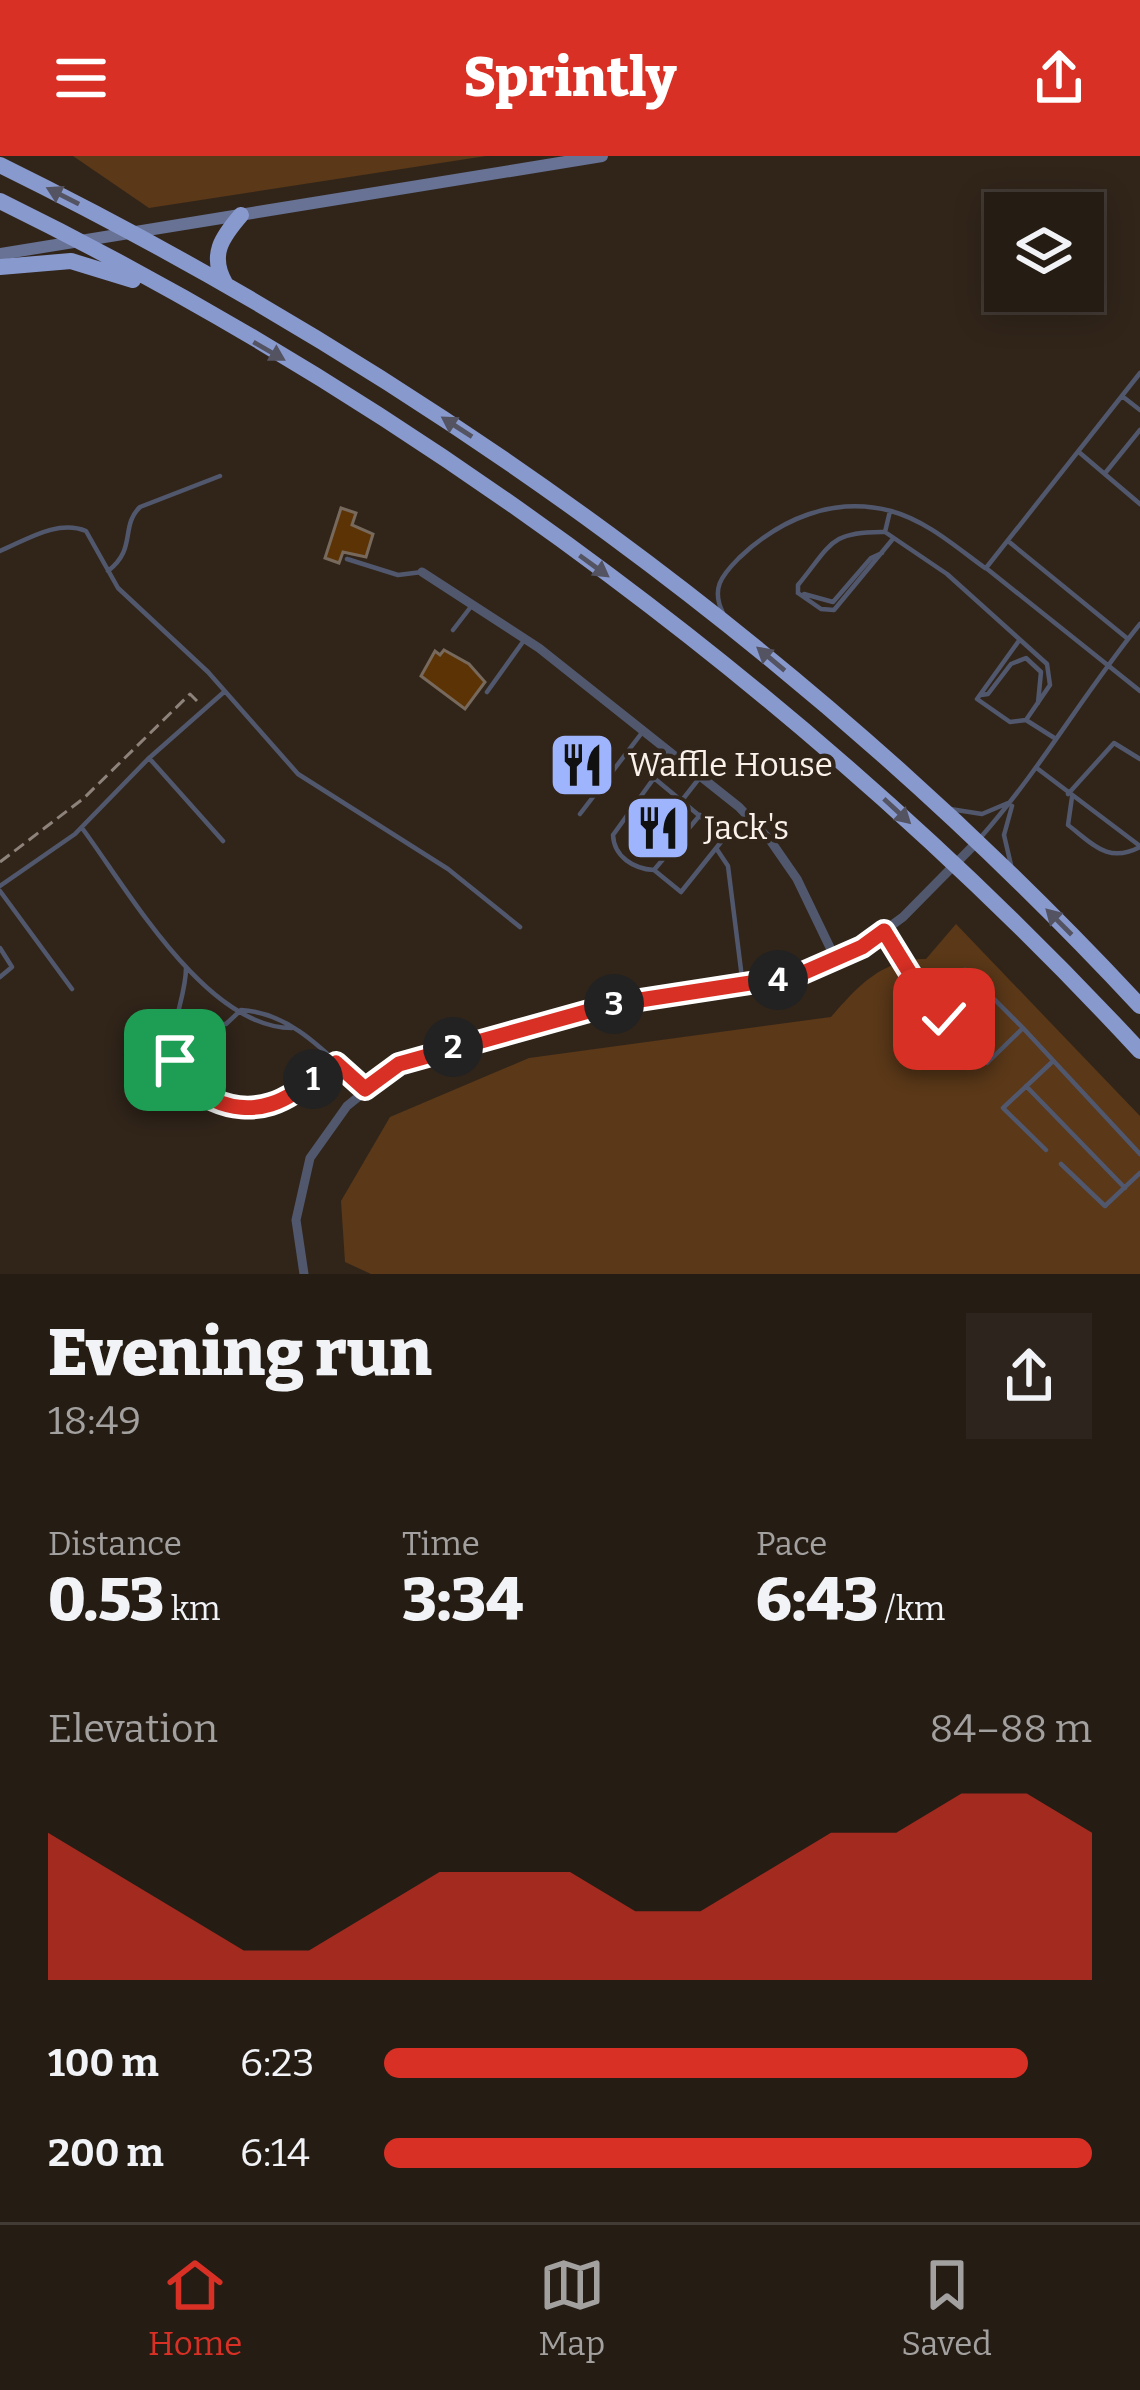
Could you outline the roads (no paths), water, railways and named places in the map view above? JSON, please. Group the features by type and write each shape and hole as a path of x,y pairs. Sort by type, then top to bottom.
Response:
{"highway":[{"path":"0,165 226,284 500,455 728,624 940,807 1140,1006"},
{"path":"0,202 82,242 283,358 481,485 630,592 873,788 1140,1052"},
{"path":"226,284 215,266 216,254 241,214"},
{"path":"0,267 71,261 168,292"}],"street":[{"path":"0,254 602,156"},
{"path":"422,572 525,639 644,730 770,840 836,960"},
{"path":"304,1274 296,1220 310,1158 327,1130 365,1089 399,1064 614,1004 796,976 836,960 884,931 977,842"}],"lane":[{"path":"986,568 1140,373"},
{"path":"1122,396 1140,410"},
{"path":"1105,474 1140,430"},
{"path":"1078,452 1140,504"},
{"path":"108,571 125,556 133,514 140,507 220,476"},
{"path":"728,624 716,592 721,576 762,536 816,512 856,507 890,511 923,524 986,568 1140,692"},
{"path":"885,532 890,511"},
{"path":"0,550 54,529 75,527 94,538 118,588 224,692 298,775 448,869 520,927"},
{"path":"893,539 833,602 798,593 798,585 838,537 850,532 885,532 946,574 1047,664 1052,675 1026,720"},
{"path":"1008,541 1128,639"},
{"path":"347,559 398,575 422,572"},
{"path":"453,630 473,604"},
{"path":"977,842 1038,770 1106,664 1140,624"},
{"path":"487,692 525,639"},
{"path":"1018,642 977,699 1010,722 1026,720 1058,740"},
{"path":"980,695 988,694 1011,664 1026,658 1041,672 1038,703"},
{"path":"72,989 0,889 82,828 149,758 224,692"},
{"path":"580,814 644,730"},
{"path":"1140,759 1114,743 1070,795 1066,815 1068,825 1116,856 1140,847"},
{"path":"149,758 223,841"},
{"path":"1038,770 1112,831 1140,847"},
{"path":"682,799 701,776"},
{"path":"654,778 682,799 725,837 681,892 654,870 635,867 617,851 614,831 654,778"},
{"path":"940,807 982,814 1013,801"},
{"path":"1013,801 1004,835 1019,882"},
{"path":"654,870 700,815"},
{"path":"1077,832 1083,826"},
{"path":"82,828 185,968 258,1023 292,1028"},
{"path":"716,848 728,866 743,986"},
{"path":"884,931 929,1004 987,1063 1023,1028"},
{"path":"0,948 12,967 0,976"},
{"path":"185,968 173,1046 179,1071 190,1086 217,1102 273,1104 336,1063"},
{"path":"929,1004 964,970 976,988 1023,1028 1140,1154"},
{"path":"176,1023 226,1024 241,1010 266,1012 365,1089"},
{"path":"944,1019 954,1010"},
{"path":"998,1016 1005,1010"},
{"path":"956,1032 967,1021"},
{"path":"969,1044 978,1035"},
{"path":"1046,1150 1003,1108 1053,1061"},
{"path":"1027,1086 1125,1188"},
{"path":"1061,1164 1105,1206 1140,1173"}],"place":[{"name":"Waffle House","path":"582,765"},
{"name":"Jack's","path":"658,828"}]}
